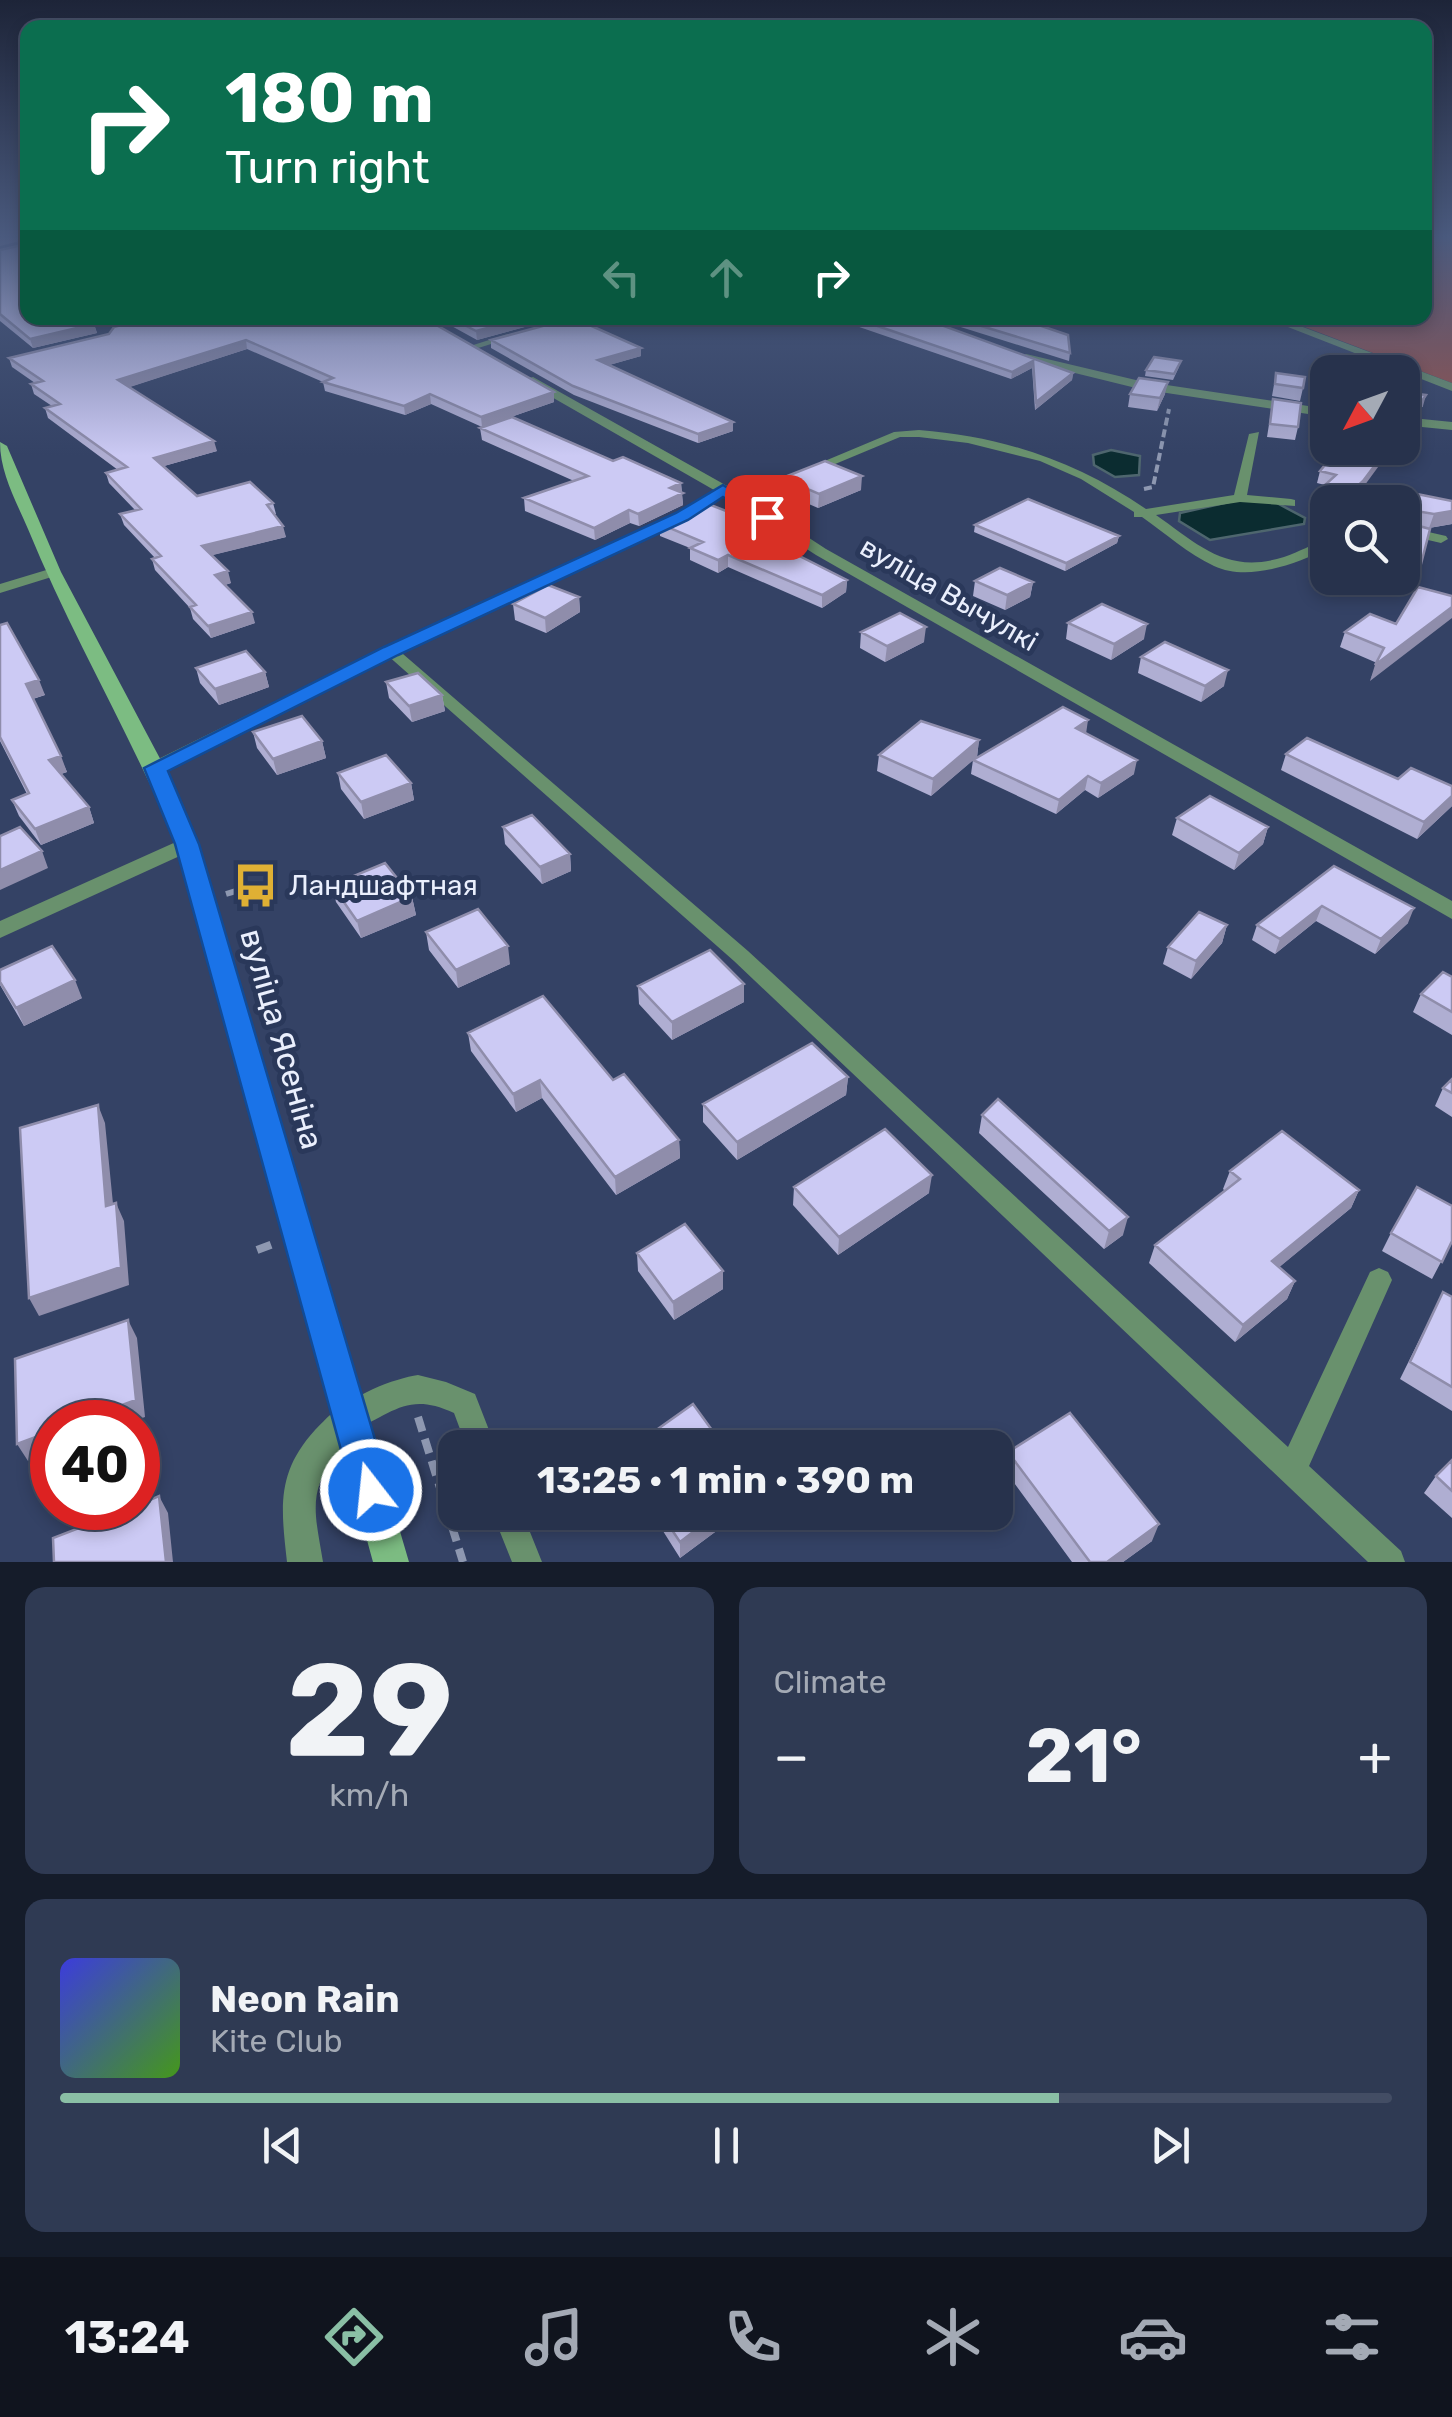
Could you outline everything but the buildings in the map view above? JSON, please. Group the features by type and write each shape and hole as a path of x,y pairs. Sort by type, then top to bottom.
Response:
{"street":[{"path":"1288,325 1452,388"},
{"path":"459,339 489,356"},
{"path":"1008,352 1087,374 1310,410"},
{"name":"вуліца Вычулкі","path":"522,375 732,495 820,552 1452,911"},
{"path":"1420,423 1452,426"},
{"name":"вуліца Ясеніна","path":"0,446 53,572 155,768 187,844 391,1562"},
{"path":"155,768 391,651 732,495"},
{"path":"0,930 187,844"},
{"path":"305,1562 296,1494 302,1471 351,1418"}],"lane":[{"path":"472,347 526,332"},
{"path":"732,495 898,434 912,433 1047,461 1082,474 1220,564 1244,568 1278,564 1310,550"},
{"path":"1240,498 1255,434"},
{"path":"1139,514 1240,498 1291,504"},
{"path":"1420,534 1441,539"},
{"path":"0,590 53,572"},
{"path":"391,651 741,956 1390,1562"},
{"path":"1292,1470 1378,1280"},
{"path":"351,1418 408,1387 439,1391 464,1404 475,1430"},
{"path":"514,1530 526,1562"}],"path":[{"path":"1117,496 1153,487 1175,390"},
{"path":"408,1387 463,1562"}],"shaded area":[{"path":"1432,310 1452,310 1452,383 1420,371 1420,355 1378,355 1299,325 1432,325"},
{"path":"1111,450 1140,456 1139,475 1115,477 1094,465 1093,455"},
{"path":"1238,500 1275,502 1305,518 1304,524 1210,540 1179,521 1180,513"}],"place":[{"name":"Ландшафтная","path":"256,885"}],"route":[{"path":"371,1490 187,844 155,768 391,651 682,516 723,490 767,517"}]}
